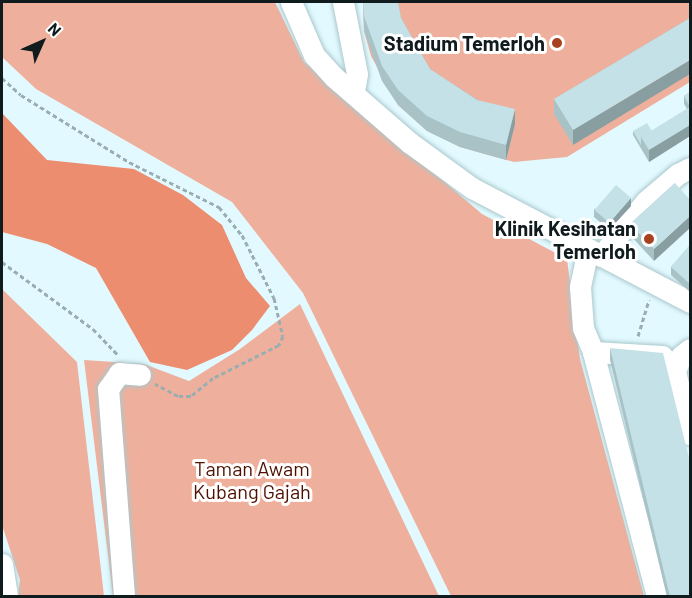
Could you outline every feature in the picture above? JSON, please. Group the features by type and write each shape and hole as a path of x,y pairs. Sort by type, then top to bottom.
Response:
{"street":[{"path":"291,2 314,55 334,77 354,91 410,143 472,188 690,302"},
{"path":"343,2 357,74 354,91"},
{"path":"657,597 594,352 583,328 580,287 594,253 646,201 686,175"},
{"path":"675,371 681,356 690,348"},
{"path":"594,352 662,356 675,371 690,434"},
{"path":"124,597 108,389 119,373 140,375"},
{"path":"2,564 7,597"}],"path":[{"path":"2,78 21,95 129,162 219,207 242,235 274,298 283,336 279,345 213,378 191,396 178,396 140,375 93,328 2,262"},
{"path":"637,355 637,339 655,284"}],"green space":[{"path":"2,2 275,2 304,62 482,214 567,259 580,359 644,596 451,596 303,293 232,202 36,89 2,57"},
{"path":"363,2 690,2 690,82 567,157 514,162 460,147 427,131 398,105 371,56 364,31"},
{"path":"2,289 77,362 104,596 18,596 20,580 2,525"},
{"name":"Taman Awam Kubang Gajah","path":"300,304 439,596 113,596 84,360 144,364 189,381 240,349"}],"shaded area":[{"path":"2,113 47,160 134,169 183,195 222,225 246,278 270,306 252,330 232,350 187,370 150,362 96,268 47,244 2,232"}],"building":[{"path":"363,2 398,2 401,18 430,69 477,100 515,109 506,145 460,132 427,116 398,90 382,66 364,16"},
{"path":"690,18 690,60 573,130 554,99"},
{"path":"690,92 690,107 684,96"},
{"path":"690,107 690,125 649,150 641,137"},
{"path":"647,123 652,131 641,137 641,145 633,131"},
{"path":"675,183 690,200 690,216 654,249 630,224"},
{"path":"616,185 631,198 609,223 594,210"},
{"path":"690,245 690,284 671,267"},
{"path":"610,348 663,353 690,462 690,597 670,597"}],"place":[{"name":"Stadium Temerloh","path":"557,43"},
{"name":"Klinik Kesihatan Temerloh","path":"649,239"}]}
